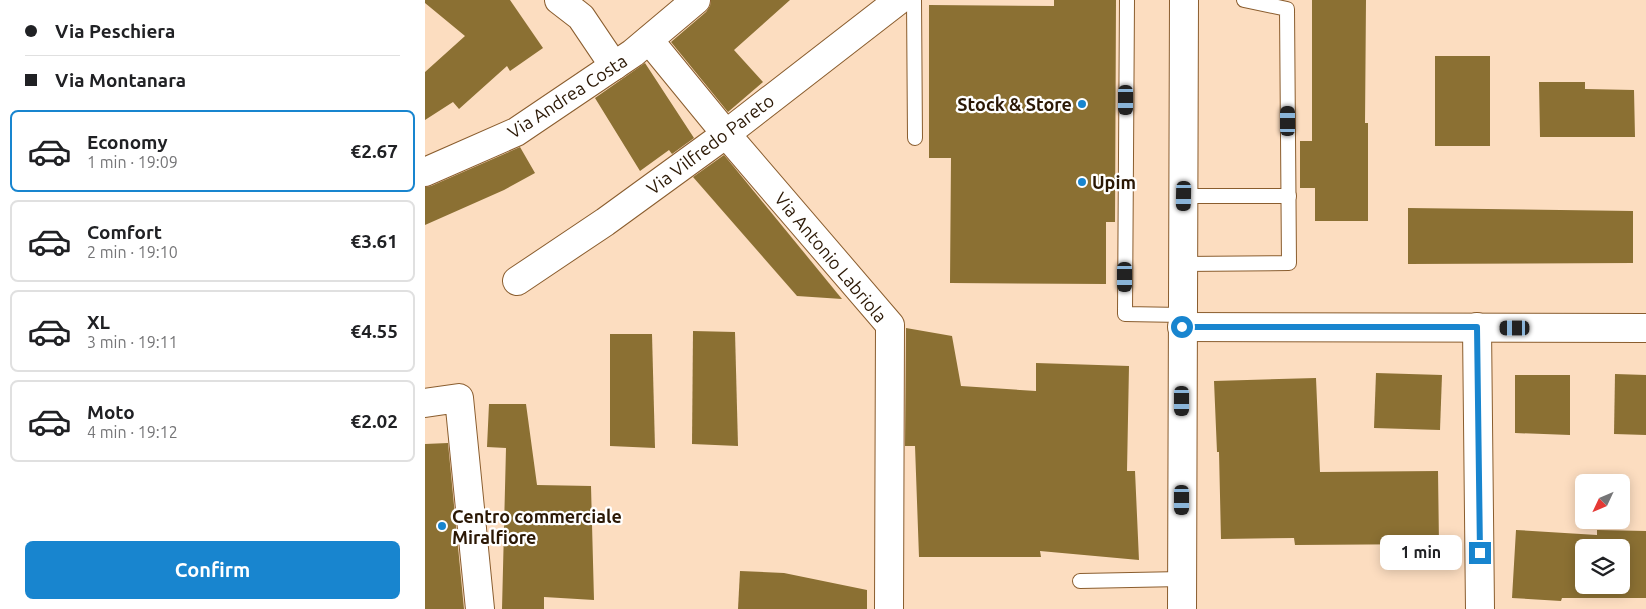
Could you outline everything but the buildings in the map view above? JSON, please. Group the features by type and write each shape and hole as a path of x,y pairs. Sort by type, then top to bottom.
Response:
{"street":[{"path":"559,0 581,17 614,66"},
{"name":"Via Andrea Costa","path":"425,172 516,132 614,66 649,40 695,0"},
{"name":"Via Vilfredo Pareto","path":"517,282 605,222 725,134 899,0"},
{"path":"1181,609 1184,0"},
{"name":"Via Antonio Labriola","path":"649,40 725,134 890,325 889,609"},
{"path":"1182,321 1477,327 1646,328"},
{"path":"1477,327 1480,609"},
{"path":"425,403 459,398 480,609"}],"lane":[{"path":"914,0 915,138"},
{"path":"1127,0 1125,314 1182,321"},
{"path":"1183,264 1289,263 1287,9 1244,0"},
{"path":"1184,196 1289,196"},
{"path":"1080,581 1182,580"}],"place":[{"name":"Stock & Store","path":"1082,104"},
{"name":"Upim","path":"1082,182"},
{"name":"Centro commerciale Miralfiore","path":"442,526"}],"route":[{"path":"1182,327 1477,327 1480,553"}]}
